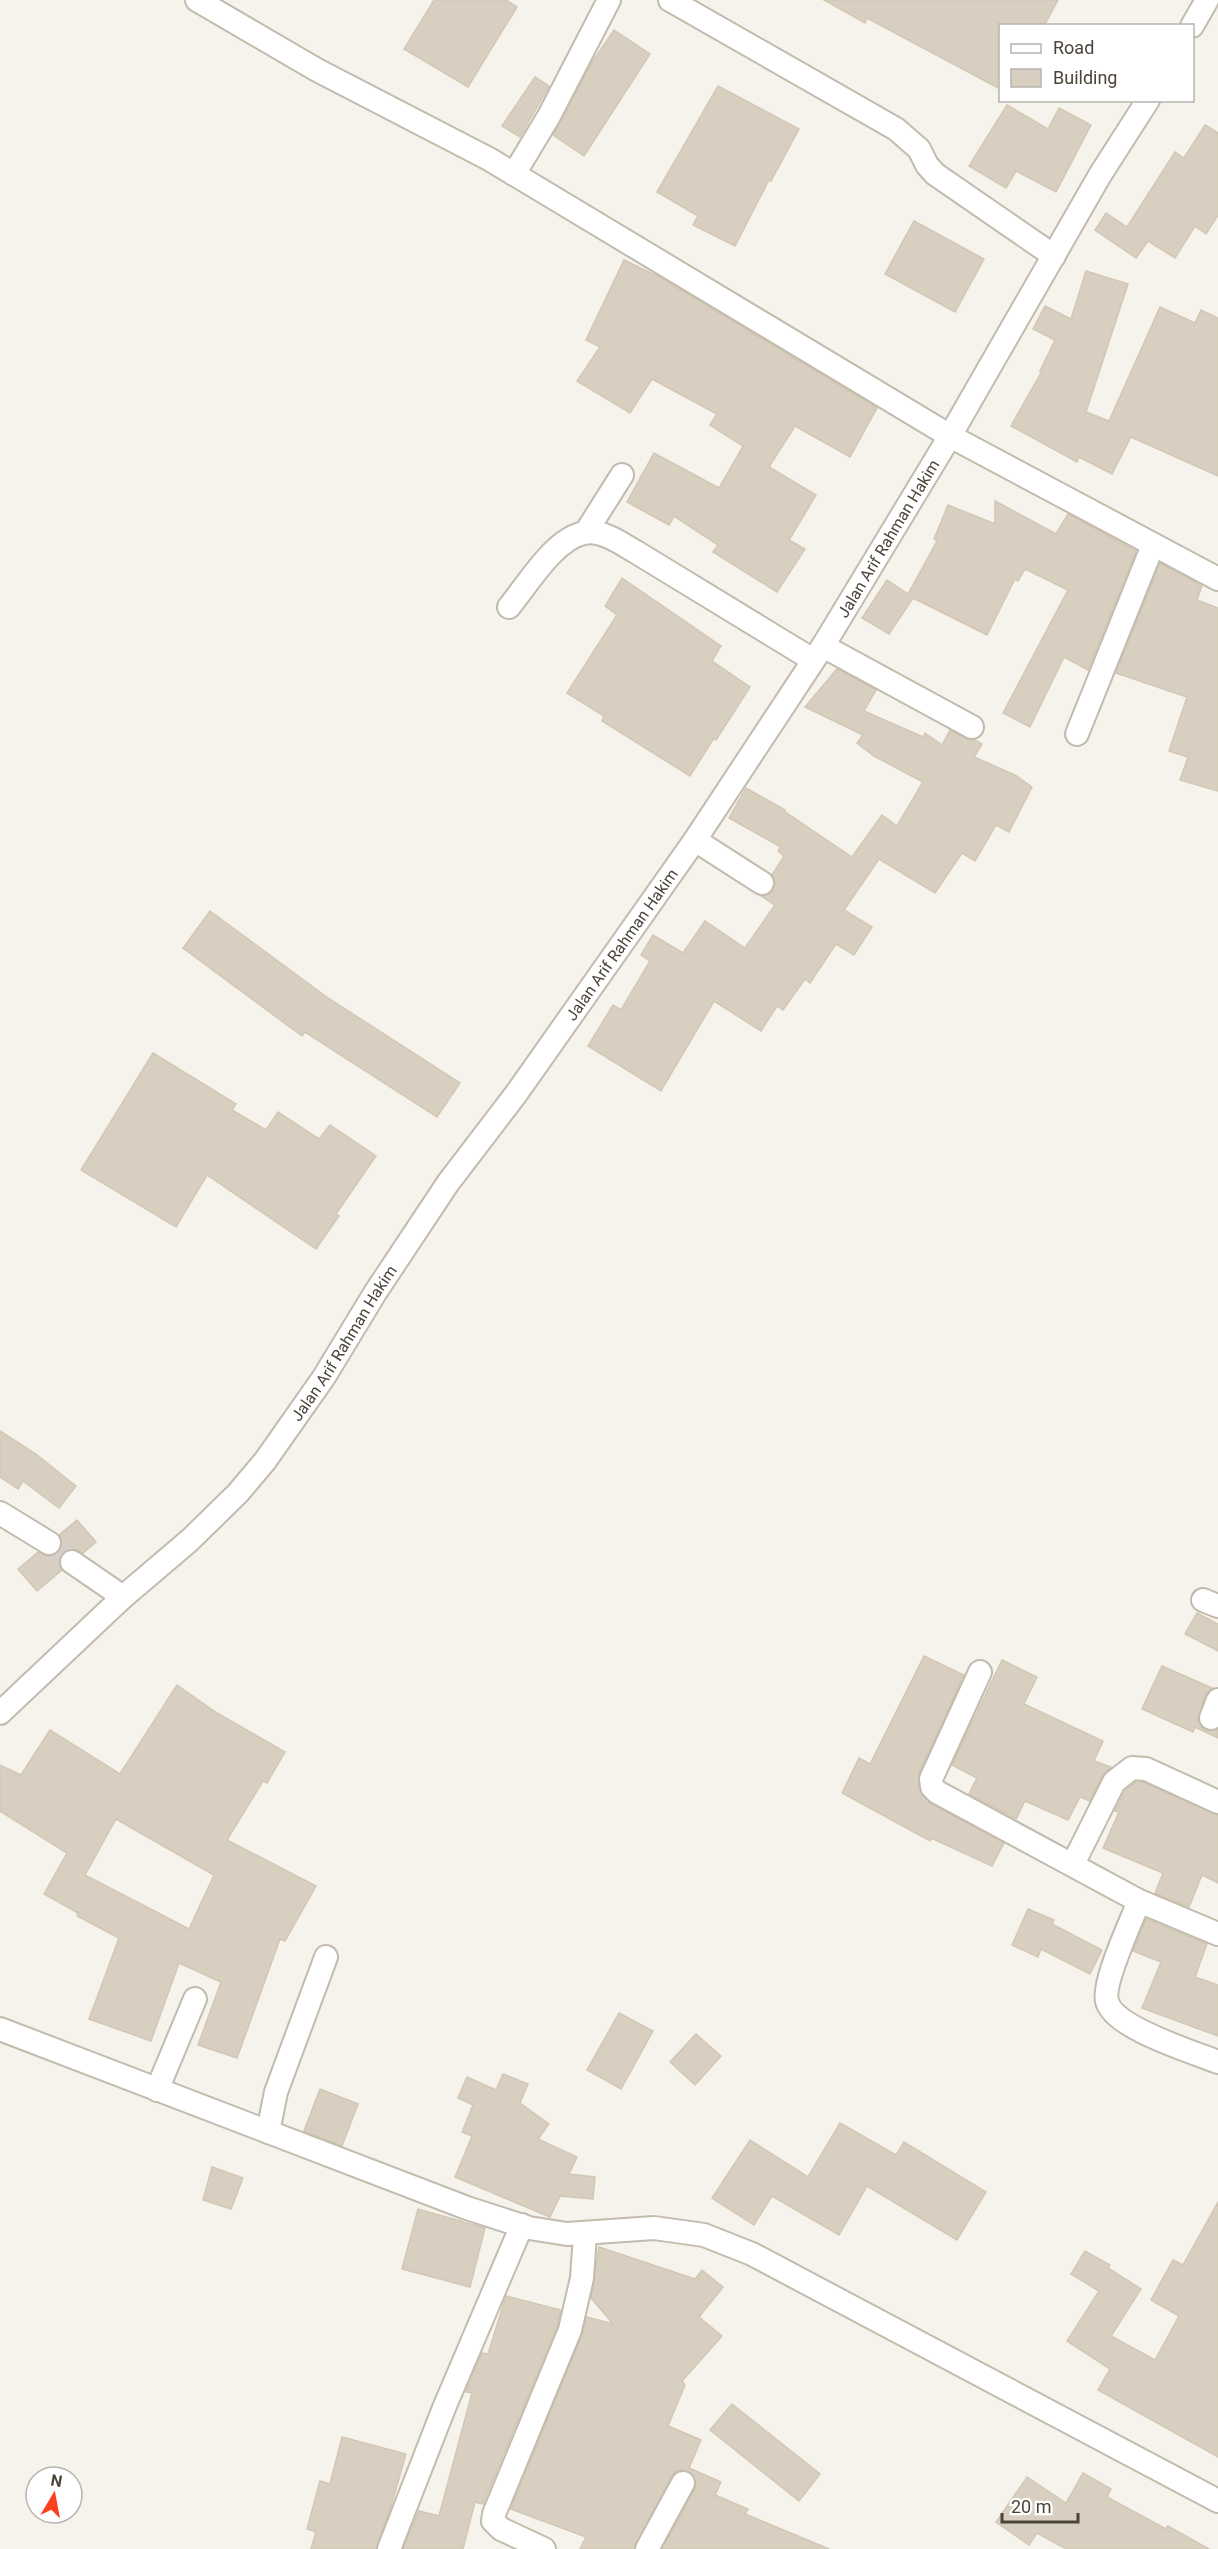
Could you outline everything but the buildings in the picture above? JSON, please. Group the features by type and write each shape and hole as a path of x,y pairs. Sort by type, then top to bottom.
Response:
{"street":[{"path":"196,0 317,70 514,174 950,436 1153,545 1216,573"},
{"path":"514,174 549,116 609,0"},
{"path":"670,0 896,129 918,149 935,174 1054,256"},
{"path":"1193,24 1207,0"},
{"name":"Jalan Arif Rahman Hakim","path":"0,1713 123,1597 190,1540 238,1493 266,1461 324,1377 375,1293 448,1183 516,1094 695,840 818,653 950,436 1100,175 1147,102"},
{"path":"509,607 555,550 564,542 586,532 622,476"},
{"path":"586,532 607,536 818,653 972,727"},
{"path":"1077,734 1153,545"},
{"path":"695,840 762,883"},
{"path":"0,1514 49,1543"},
{"path":"72,1562 123,1597"},
{"path":"980,1672 931,1779 932,1787 937,1792 1139,1901 1218,1935"},
{"path":"1073,1864 1114,1782 1132,1768 1146,1769 1218,1802"},
{"path":"1139,1901 1107,1984 1107,2002 1114,2014 1132,2026 1218,2062"},
{"path":"268,2132 276,2092 326,1957"},
{"path":"157,2090 195,1999"},
{"path":"0,2030 467,2208 522,2225 551,2232 585,2234 654,2228 704,2235 752,2254 1218,2501"},
{"path":"389,2549 444,2408 522,2225"},
{"path":"544,2549 501,2529 494,2521 494,2514 570,2330 582,2278 585,2234"},
{"path":"647,2549 683,2483"}],"tunnel":[{"path":"49,1543 72,1562"}]}
